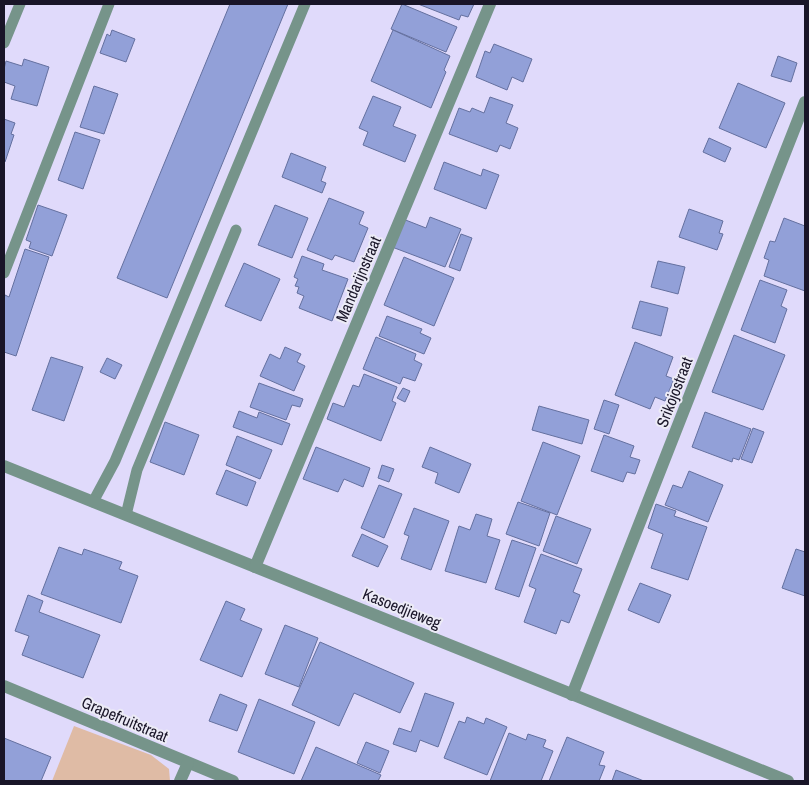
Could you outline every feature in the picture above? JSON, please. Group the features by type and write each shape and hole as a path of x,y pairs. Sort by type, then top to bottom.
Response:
{"street":[{"name":"Mandarijnstraat","path":"255,567 490,4"},
{"name":"Srikojostraat","path":"572,694 805,102"},
{"name":"Kasoedjieweg","path":"4,466 788,781"},
{"name":"Grapefruitstraat","path":"4,686 233,781"},
{"path":"180,781 188,763"}],"lane":[{"path":"4,43 20,4"},
{"path":"4,274 109,4"},
{"path":"93,502 115,461 306,4"},
{"path":"126,515 137,470 236,230"}],"shaded area":[{"path":"74,726 151,755 169,769 170,781 52,781"}],"building":[{"path":"230,4 288,4 167,298 117,278"},
{"path":"402,4 457,27 446,52 391,29"},
{"path":"418,4 474,4 468,17 461,15 459,20"},
{"path":"112,30 135,39 126,62 100,53 107,34 110,36"},
{"path":"393,30 450,56 444,70 446,72 431,108 371,81"},
{"path":"494,44 532,59 523,82 512,77 507,90 476,77 485,51 490,53"},
{"path":"778,56 797,63 791,82 771,76"},
{"path":"24,59 49,67 37,106 11,99 15,86 4,82 6,61 22,66"},
{"path":"738,83 785,103 766,148 719,128"},
{"path":"94,86 118,94 104,134 80,127"},
{"path":"373,96 401,107 393,126 416,135 405,162 363,145 368,132 359,128"},
{"path":"490,97 513,105 506,123 518,128 510,149 500,145 497,152 449,134 459,108 470,112 472,108 484,113"},
{"path":"4,119 15,123 11,134 14,135 5,162 4,162"},
{"path":"75,132 100,140 83,189 58,180"},
{"path":"709,138 731,148 725,162 703,152"},
{"path":"291,153 326,167 321,181 326,183 322,193 282,177"},
{"path":"444,162 481,176 483,169 499,175 486,209 434,189"},
{"path":"329,198 364,212 359,224 368,228 354,262 335,255 332,260 307,250"},
{"path":"38,205 67,215 52,256 29,248 31,242 26,240"},
{"path":"275,205 308,218 292,258 258,245"},
{"path":"689,209 723,221 719,233 723,234 717,250 679,237"},
{"path":"430,217 461,229 445,267 392,247 403,219 426,228"},
{"path":"784,218 805,226 805,291 764,276 769,260 764,258 770,241 775,242"},
{"path":"461,234 472,238 460,271 449,267"},
{"path":"25,249 49,257 16,356 4,352 4,299 5,295 9,297"},
{"path":"302,256 324,264 322,270 348,279 332,321 299,308 304,296 297,293 299,287 295,286 298,279 294,277"},
{"path":"404,257 454,278 434,326 384,305"},
{"path":"658,261 685,267 678,294 651,287"},
{"path":"244,263 280,279 261,321 225,306"},
{"path":"760,280 787,290 781,306 787,309 775,343 741,330"},
{"path":"640,301 668,308 661,336 632,328"},
{"path":"387,316 422,329 420,333 431,338 424,354 379,336"},
{"path":"734,335 785,355 763,410 712,392"},
{"path":"376,337 416,354 414,360 422,364 415,381 403,377 400,384 363,369"},
{"path":"635,342 673,357 666,376 674,379 665,401 655,397 650,409 615,395"},
{"path":"285,347 301,354 297,362 305,366 294,391 260,376 270,354 280,359"},
{"path":"51,357 83,367 64,421 32,410"},
{"path":"107,358 122,365 115,379 100,372"},
{"path":"364,374 397,387 392,401 396,403 381,441 327,419 333,403 344,407 353,385 359,387"},
{"path":"259,383 303,399 300,407 292,405 286,420 250,407"},
{"path":"403,388 410,391 405,402 397,398"},
{"path":"604,400 619,405 609,434 594,429"},
{"path":"539,406 589,420 582,444 532,430"},
{"path":"239,411 257,418 259,412 290,424 282,445 233,427"},
{"path":"705,412 751,429 739,460 733,458 732,462 692,447"},
{"path":"165,422 199,435 184,475 150,462"},
{"path":"753,428 764,432 752,463 741,459"},
{"path":"604,435 634,446 630,457 640,460 635,474 627,472 623,482 591,471"},
{"path":"237,436 272,450 260,479 226,465"},
{"path":"543,442 580,456 557,515 521,501"},
{"path":"316,447 370,468 363,487 344,479 338,492 303,479"},
{"path":"430,447 471,464 459,493 435,483 438,473 422,467"},
{"path":"382,465 394,469 389,482 378,478"},
{"path":"226,470 256,482 247,506 216,494"},
{"path":"689,471 723,485 708,522 665,505 673,485 682,488"},
{"path":"379,485 402,494 384,538 361,528"},
{"path":"518,502 550,513 539,546 506,534"},
{"path":"656,504 676,511 674,516 707,527 688,580 651,568 663,534 648,528"},
{"path":"414,508 449,521 431,570 401,559 409,536 404,534"},
{"path":"476,514 492,519 487,536 500,540 486,583 445,571 459,526 470,530"},
{"path":"556,516 591,529 577,564 543,551"},
{"path":"362,534 388,546 378,567 352,556"},
{"path":"512,540 536,548 519,597 495,589"},
{"path":"59,547 82,555 84,549 122,562 119,569 138,576 121,623 41,594"},
{"path":"796,549 805,552 805,596 782,588"},
{"path":"541,554 582,569 573,592 580,595 569,623 561,620 556,634 524,622 536,589 529,586"},
{"path":"640,583 671,595 659,623 628,610"},
{"path":"28,595 43,601 39,612 100,635 83,678 22,655 29,636 15,631"},
{"path":"226,601 245,609 240,620 262,629 242,677 200,660"},
{"path":"285,625 318,638 299,687 265,674"},
{"path":"320,642 414,683 400,713 354,693 339,726 292,705"},
{"path":"425,693 454,703 438,747 420,740 416,752 393,744 399,728 411,732"},
{"path":"220,694 247,705 237,731 209,721"},
{"path":"259,699 315,722 294,774 238,752"},
{"path":"467,717 484,724 486,718 507,727 487,775 444,758 459,721 465,723"},
{"path":"509,733 526,740 528,734 546,740 543,747 553,751 541,781 490,781"},
{"path":"567,737 604,752 599,765 605,766 599,781 549,781"},
{"path":"4,738 51,757 41,781 4,781"},
{"path":"366,742 389,751 380,773 357,763"},
{"path":"316,747 381,775 378,781 301,781"},
{"path":"616,770 644,781 612,781"}]}
